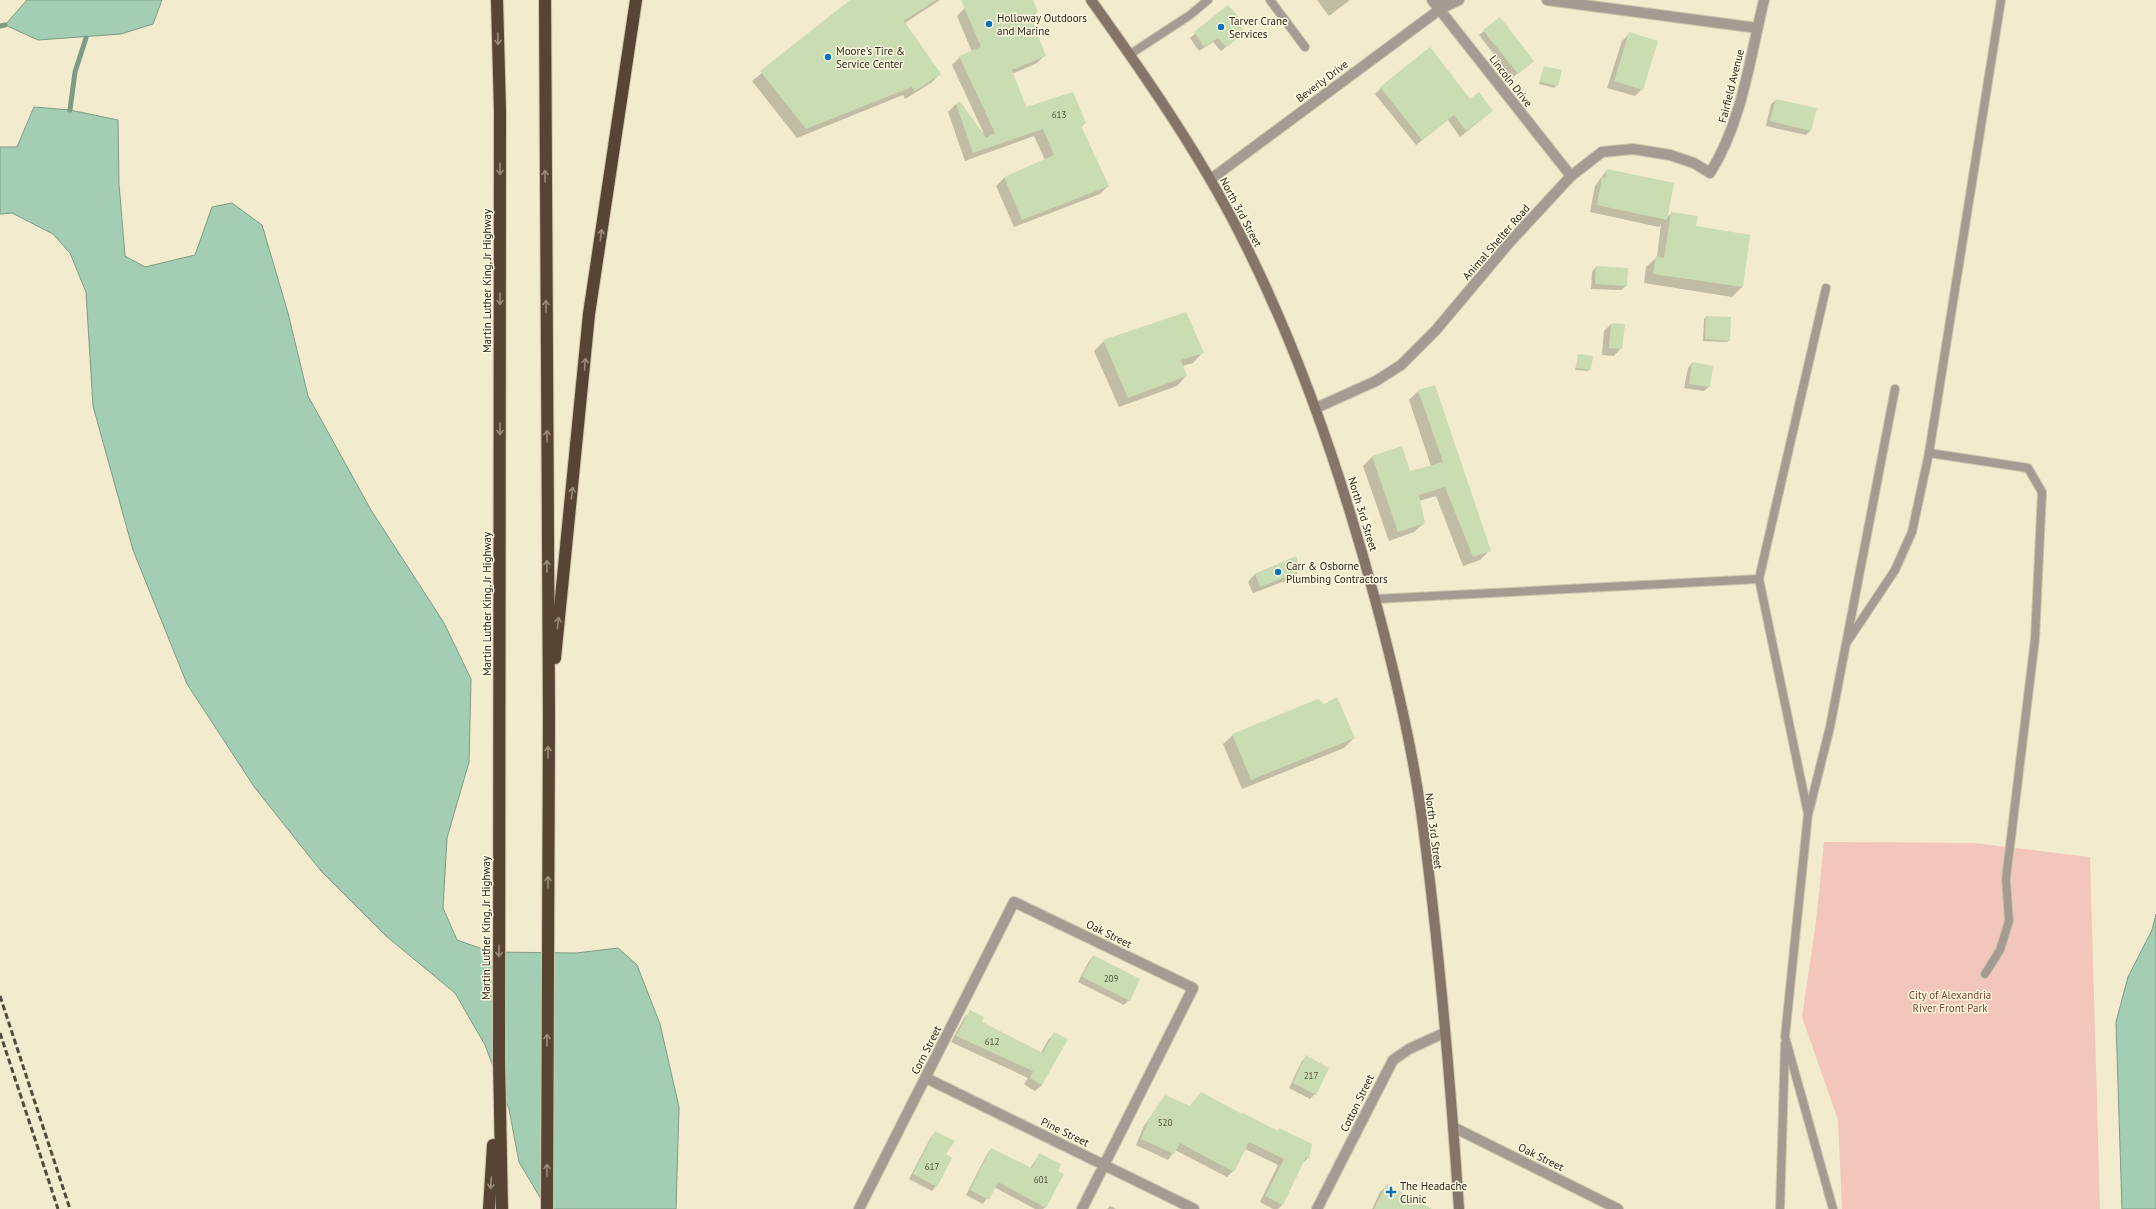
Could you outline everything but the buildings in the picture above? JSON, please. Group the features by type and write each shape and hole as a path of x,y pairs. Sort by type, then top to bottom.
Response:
{"highway":[{"name":"Martin Luther King, Jr Highway","path":"497,0 500,111 498,1060 502,1209"},
{"path":"545,0 548,717 548,1209"},
{"path":"548,717 589,314 636,0"},
{"path":"489,1209 498,1060"}],"main road":[{"name":"North 3rd Street","path":"1091,0 1211,179 1240,233 1278,313 1316,408 1356,527 1393,667 1420,808 1444,1033 1459,1209"}],"street":[{"name":"Lincoln Drive","path":"1432,0 1571,176"},
{"name":"Beverly Drive","path":"1211,179 1439,10 1445,0"},
{"path":"1439,10 1459,0"},
{"path":"1547,0 1757,28"},
{"name":"Fairfield Avenue","path":"1710,173 1722,154 1733,128 1764,0"},
{"name":"Animal Shelter Road","path":"1316,408 1376,381 1401,365 1436,330 1509,244 1571,176 1602,152 1633,149 1670,155 1694,163 1710,173"},
{"name":"Oak Street","path":"1014,902 1193,988 1105,1165"},
{"name":"Corn Street","path":"859,1209 1014,902"},
{"name":"Cotton Street","path":"1317,1209 1393,1060 1409,1049 1444,1033"},
{"name":"Pine Street","path":"926,1078 1194,1209"},
{"name":"Oak Street","path":"1453,1127 1618,1209"},
{"path":"1082,1209 1105,1165"}],"lane":[{"path":"1129,55 1190,15 1208,0"},
{"path":"1270,0 1306,47"},
{"path":"1847,642 1895,570 1912,532 1929,454 2002,0"},
{"path":"1808,814 1760,579 1826,288"},
{"path":"1780,1209 1785,1037 1808,814 1830,727 1895,389"},
{"path":"1929,454 2028,468 2042,492 2035,639 2006,879 2008,921 2000,950 1985,974"},
{"path":"1375,599 1760,579"},
{"path":"1785,1037 1833,1209"}],"green space":[{"name":"City of Alexandria River Front Park","path":"1824,842 1974,843 2090,857 2100,1209 1842,1209 1838,1120 1802,1017 1816,922"}],"shaded area":[{"path":"27,0 162,0 153,24 121,34 38,40 5,25"},
{"path":"34,107 70,110 118,120 119,184 125,256 145,267 195,255 212,207 232,203 262,225 288,313 308,396 371,510 444,623 471,679 469,762 447,838 443,908 457,940 491,952 576,953 618,948 637,965 660,1024 679,1107 676,1209 547,1209 519,1162 509,1109 485,1045 455,993 386,936 321,871 255,788 187,684 133,550 93,406 86,292 70,253 53,234 12,213 0,214 0,147 17,147"},
{"path":"2156,914 2156,1209 2122,1209 2116,1022 2128,977 2152,930"}],"waterway":[{"path":"0,26 5,25"},
{"path":"70,110 75,72 86,38"}],"railway":[{"path":"0,996 70,1209"},
{"path":"0,1033 58,1209"}],"place":[{"name":"Holloway Outdoors and Marine","path":"989,24"},
{"name":"Tarver Crane Services","path":"1221,27"},
{"name":"Moore's Tire & Service Center","path":"828,57"},
{"name":"Carr & Osborne Plumbing Contractors","path":"1278,572"},
{"name":"The Headache Clinic","path":"1391,1192"}]}
